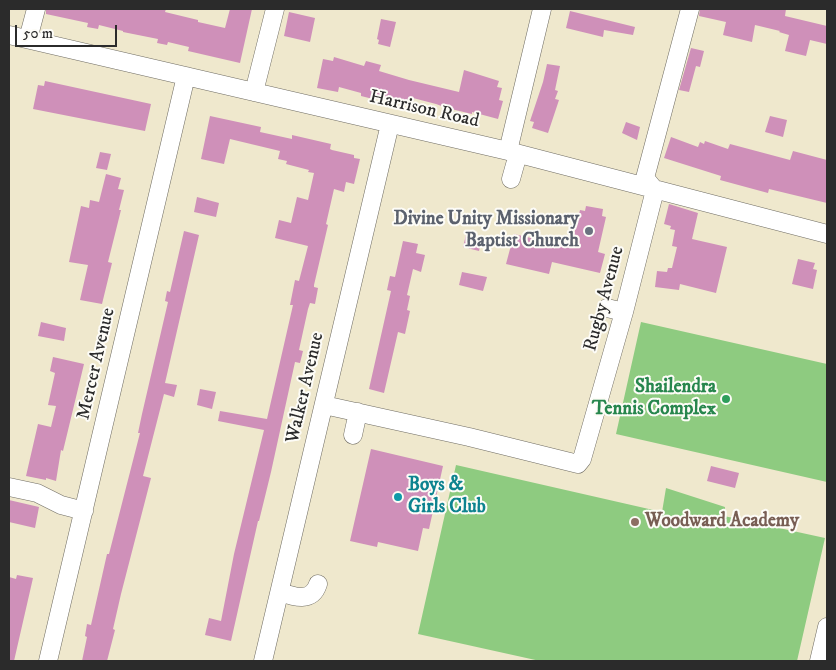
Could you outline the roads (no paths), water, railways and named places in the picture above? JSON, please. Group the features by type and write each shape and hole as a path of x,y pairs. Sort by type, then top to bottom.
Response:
{"street":[{"path":"28,39 36,9"},
{"path":"254,92 275,9"},
{"path":"511,179 513,153 542,9"},
{"path":"655,190 645,178 690,9"},
{"name":"Harrison Road","path":"9,35 513,153 827,234"},
{"name":"Mercer Avenue","path":"48,661 186,76"},
{"name":"Walker Avenue","path":"263,661 390,124"},
{"name":"Rugby Avenue","path":"324,405 469,437 578,464 582,459 616,310 655,190"},
{"path":"353,435 358,412"},
{"path":"9,487 37,493 61,505 84,511"},
{"path":"280,592 304,597 311,595 317,590 318,584"},
{"path":"819,661 827,627"}],"place":[{"name":"Divine Unity Missionary Baptist Church","path":"589,231"},
{"name":"Shailendra Tennis Complex","path":"726,399"},
{"name":"Boys & Girls Club","path":"398,497"},
{"name":"Woodward Academy","path":"635,522"}]}
